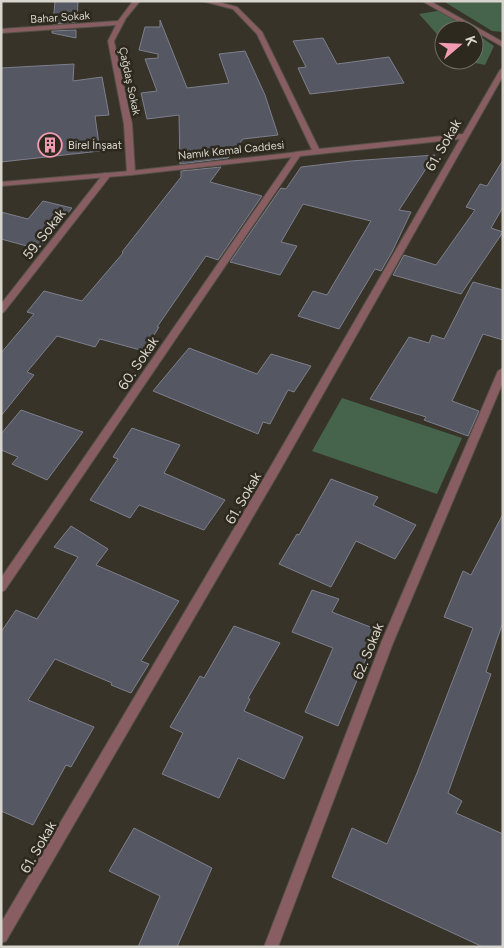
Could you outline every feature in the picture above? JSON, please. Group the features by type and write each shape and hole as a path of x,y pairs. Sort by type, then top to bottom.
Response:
{"street":[{"name":"Çağdaş Sokak","path":"131,173 128,124 111,41 123,17 137,1"},
{"path":"205,1 235,8 260,33 316,152"},
{"path":"424,1 503,45"},
{"name":"Bahar Sokak","path":"1,31 120,23"},
{"name":"61. Sokak","path":"1,936 271,478 503,70"},
{"name":"Namık Kemal Caddesi","path":"1,184 131,173 464,136"},
{"name":"60. Sokak","path":"1,587 298,154"},
{"name":"59. Sokak","path":"1,310 108,175"},
{"name":"62. Sokak","path":"271,947 387,643 503,371"}],"green space":[{"path":"443,1 503,1 503,32 492,31 484,26 484,20 474,20"},
{"path":"443,10 457,20 434,20 434,31 419,14"},
{"path":"484,39 494,46 484,65"},
{"path":"342,398 462,438 437,494 312,451"}],"building":[{"path":"55,1 78,1 77,22 53,24"},
{"path":"160,20 187,88 229,83 219,54 245,51 265,95 278,135 243,139 228,158 180,164 179,115 147,119 141,93 157,91 145,59 158,58 158,54 139,50 145,27 160,27"},
{"path":"76,30 76,38 52,33 52,31"},
{"path":"323,38 337,64 389,57 404,83 310,94 298,68 306,67 293,41"},
{"path":"74,64 73,81 102,77 109,115 95,116 100,151 1,162 1,68"},
{"path":"435,155 399,210 411,212 392,252 381,271 375,269 339,329 298,316 313,291 327,295 371,221 303,204 281,242 297,246 280,275 230,262 281,188 286,189 301,167 351,161"},
{"path":"503,160 503,207 491,228 503,232 461,294 393,275 404,255 436,265 475,210 466,207 480,184 487,186"},
{"path":"221,167 210,182 262,196 218,260 206,256 157,327 159,327 144,351 100,339 95,347 57,336 27,372 34,375 1,416 1,353 34,314 27,312 44,291 82,301 123,253 181,177 181,171"},
{"path":"43,201 72,208 38,249 1,239 1,212 28,219"},
{"path":"473,282 503,290 503,340 483,334 452,401 479,411 468,436 424,420 426,417 370,399 409,337 429,343 432,335 444,339"},
{"path":"189,348 257,374 271,354 311,366 294,392 288,390 270,424 263,422 258,434 153,391"},
{"path":"21,410 83,432 47,480 12,464 18,457 1,450 1,434"},
{"path":"132,428 180,445 164,473 225,500 204,530 139,505 130,518 90,500 118,459 113,457"},
{"path":"331,479 378,497 373,505 416,525 395,559 356,541 331,587 279,564 297,534 299,535"},
{"path":"503,514 503,622 486,672 491,674 448,793 462,801 456,813 503,834 503,947 483,947 332,877 352,828 387,844 417,773 473,628 444,617 463,571 471,575"},
{"path":"71,526 108,549 96,565 179,601 141,661 149,664 131,693 55,659 28,700 94,727 71,767 66,765 33,825 1,811 1,632 16,610 37,619 78,557 54,547"},
{"path":"312,590 339,599 332,612 378,630 338,726 305,712 333,648 292,632"},
{"path":"234,626 280,643 248,698 250,699 244,711 303,737 284,779 238,758 219,798 162,774 183,733 170,727 200,676 204,678"},
{"path":"134,828 212,868 177,947 138,947 160,896 109,871"}],"place":[{"name":"Birel İnşaat","path":"50,145"}]}
